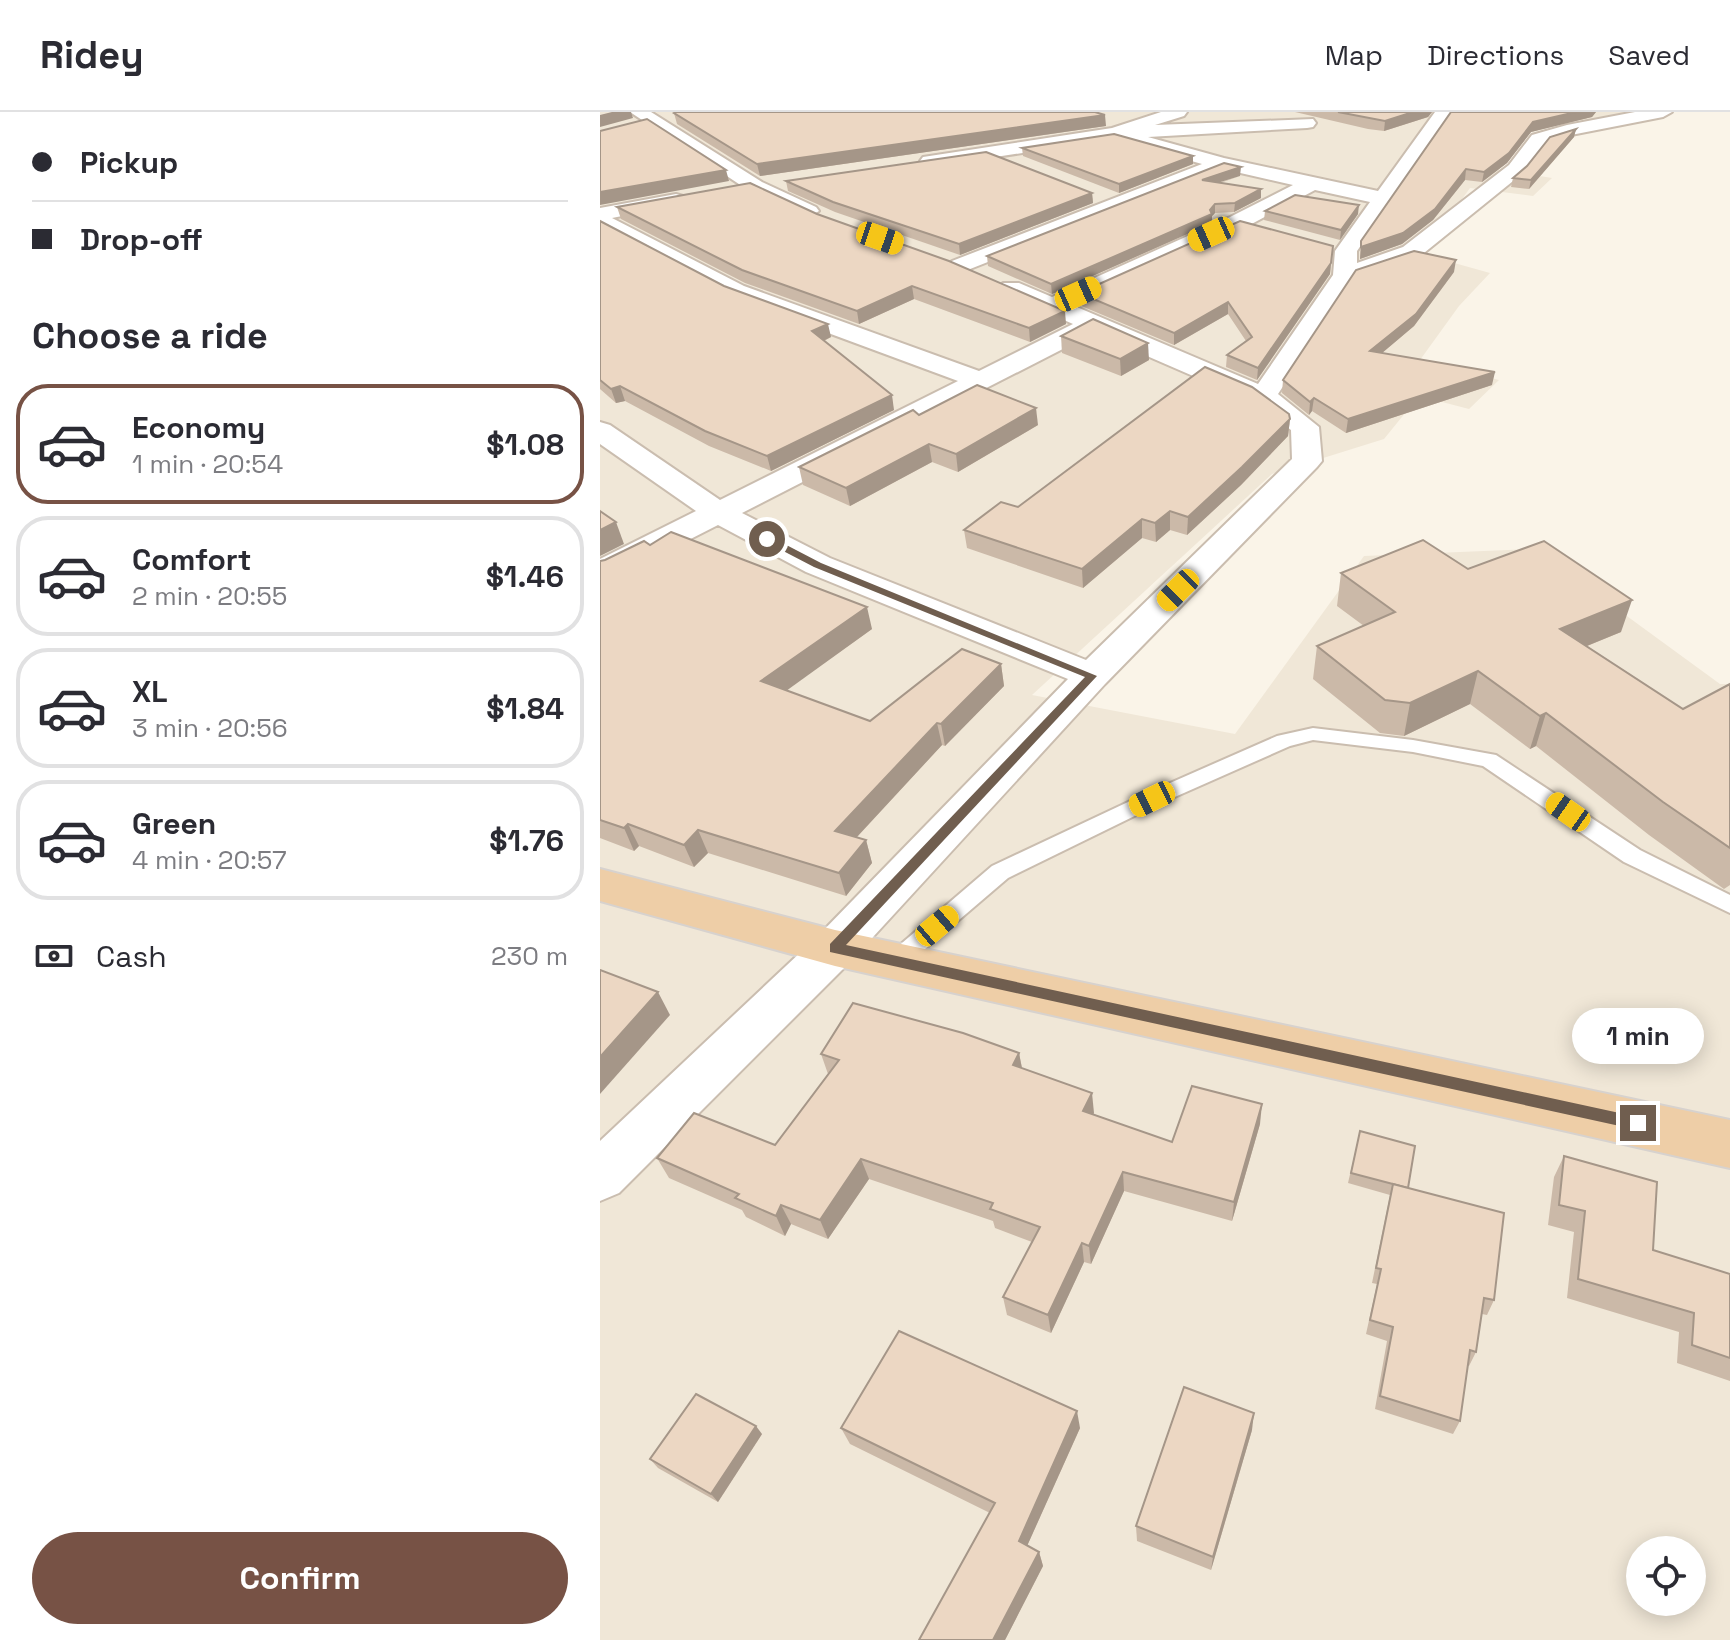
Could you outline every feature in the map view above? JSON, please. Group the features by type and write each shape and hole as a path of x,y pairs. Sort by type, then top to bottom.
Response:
{"highway":[{"path":"600,885 835,948 1730,1144"}],"street":[{"path":"1115,133 1178,112"},
{"path":"1345,275 1338,249 1381,198 1444,112"},
{"path":"1263,396 1345,275 1411,252 1516,169 1539,139 1567,130 1663,112"},
{"path":"650,119 755,186 842,224"},
{"path":"1074,120 1221,163 1381,198"},
{"path":"911,164 1115,133 1307,123"},
{"path":"989,153 1018,165"},
{"path":"600,1176 835,948 1092,676 1307,461 1305,427 1263,396 945,261 1127,200 1221,163"},
{"path":"1051,306 1238,222 1312,183"},
{"path":"1091,193 1164,204"},
{"path":"600,217 693,197"},
{"path":"1209,215 1269,230"},
{"path":"600,217 736,291 980,380"},
{"path":"600,572 1092,324"},
{"path":"600,431 717,512 818,565 1092,676"}],"lane":[{"path":"896,961 1000,872 1152,799 1284,741 1313,734 1413,746 1489,760 1632,856 1730,905"}],"shaded area":[{"path":"600,112 1640,112 1626,126 1538,115 1484,167 1552,178 1533,196 1470,188 1422,254 1490,273 1459,306 1420,360 1499,380 1469,409 1419,396 1384,439 1272,474 1032,695 1235,734 1364,556 1535,549 1720,684 1730,684 1730,1640 600,1640"}],"building":[{"path":"676,112 1095,112 1105,115 757,164"},
{"path":"1338,112 1413,112 1385,121"},
{"path":"1451,112 1576,112 1533,122 1509,153 1484,172 1466,169 1435,209 1403,233 1361,247 1361,241"},
{"path":"647,119 726,170 600,192 600,131"},
{"path":"1576,129 1531,180 1513,178 1550,137"},
{"path":"1114,134 1193,156 1119,184 1022,148"},
{"path":"986,152 1092,193 959,244 833,202 786,181"},
{"path":"1224,163 1241,167 1202,180 1261,189 1235,203 1215,204 1210,210 1212,214 1051,284 987,256"},
{"path":"750,183 817,214 949,261 1065,311 1029,328 912,286 857,311 742,270 617,207"},
{"path":"1295,195 1359,205 1341,230 1265,211"},
{"path":"600,221 724,286 828,324 812,331 892,395 767,456 705,431 620,386 611,389 600,380"},
{"path":"1240,221 1333,246 1331,263 1258,368 1227,355 1252,337 1228,302 1174,333 1079,293"},
{"path":"1414,251 1456,260 1416,314 1370,351 1495,372 1348,419 1314,398 1310,402 1283,380 1356,270"},
{"path":"1093,319 1148,343 1120,359 1061,336"},
{"path":"1205,367 1252,387 1289,414 1290,419 1188,517 1170,511 1155,523 1142,519 1082,569 964,530 1001,502 1018,507"},
{"path":"977,385 1036,408 956,454 929,444 846,488 799,467 913,410 919,415"},
{"path":"600,511 616,522 600,530"},
{"path":"671,532 867,607 761,681 870,721 962,649 1001,664 941,724 937,723 835,831 866,840 839,873 698,830 684,845 628,824 624,828 600,820 600,561 644,541 650,545"},
{"path":"1423,540 1468,569 1544,541 1632,600 1560,629 1683,709 1730,684 1730,848 1663,802 1546,713 1540,716 1478,671 1410,703 1385,700 1317,646 1395,612 1341,573"},
{"path":"600,970 658,992 600,1057"},
{"path":"853,1003 963,1033 1019,1053 1013,1065 1092,1093 1083,1111 1172,1142 1192,1086 1262,1104 1234,1202 1123,1172 1089,1246 1082,1243 1048,1315 1003,1297 1040,1227 990,1209 993,1203 861,1159 820,1220 781,1205 776,1216 735,1198 739,1194 657,1158 694,1113 775,1145 839,1060 821,1054"},
{"path":"1360,1131 1415,1146 1408,1188 1351,1173"},
{"path":"1564,1156 1657,1182 1653,1250 1730,1274 1730,1358 1692,1345 1694,1313 1578,1279 1585,1211 1559,1205"},
{"path":"1393,1184 1504,1213 1494,1300 1484,1298 1476,1352 1470,1350 1460,1421 1380,1396 1393,1327 1370,1320 1381,1269 1376,1268"},
{"path":"899,1331 1077,1411 1019,1541 1039,1552 993,1640 919,1640 995,1503 841,1428"},
{"path":"1184,1387 1254,1413 1213,1557 1136,1526"},
{"path":"696,1394 756,1426 711,1494 650,1459"}],"route":[{"path":"767,539 818,565 1092,676 835,948 1638,1123"}]}
